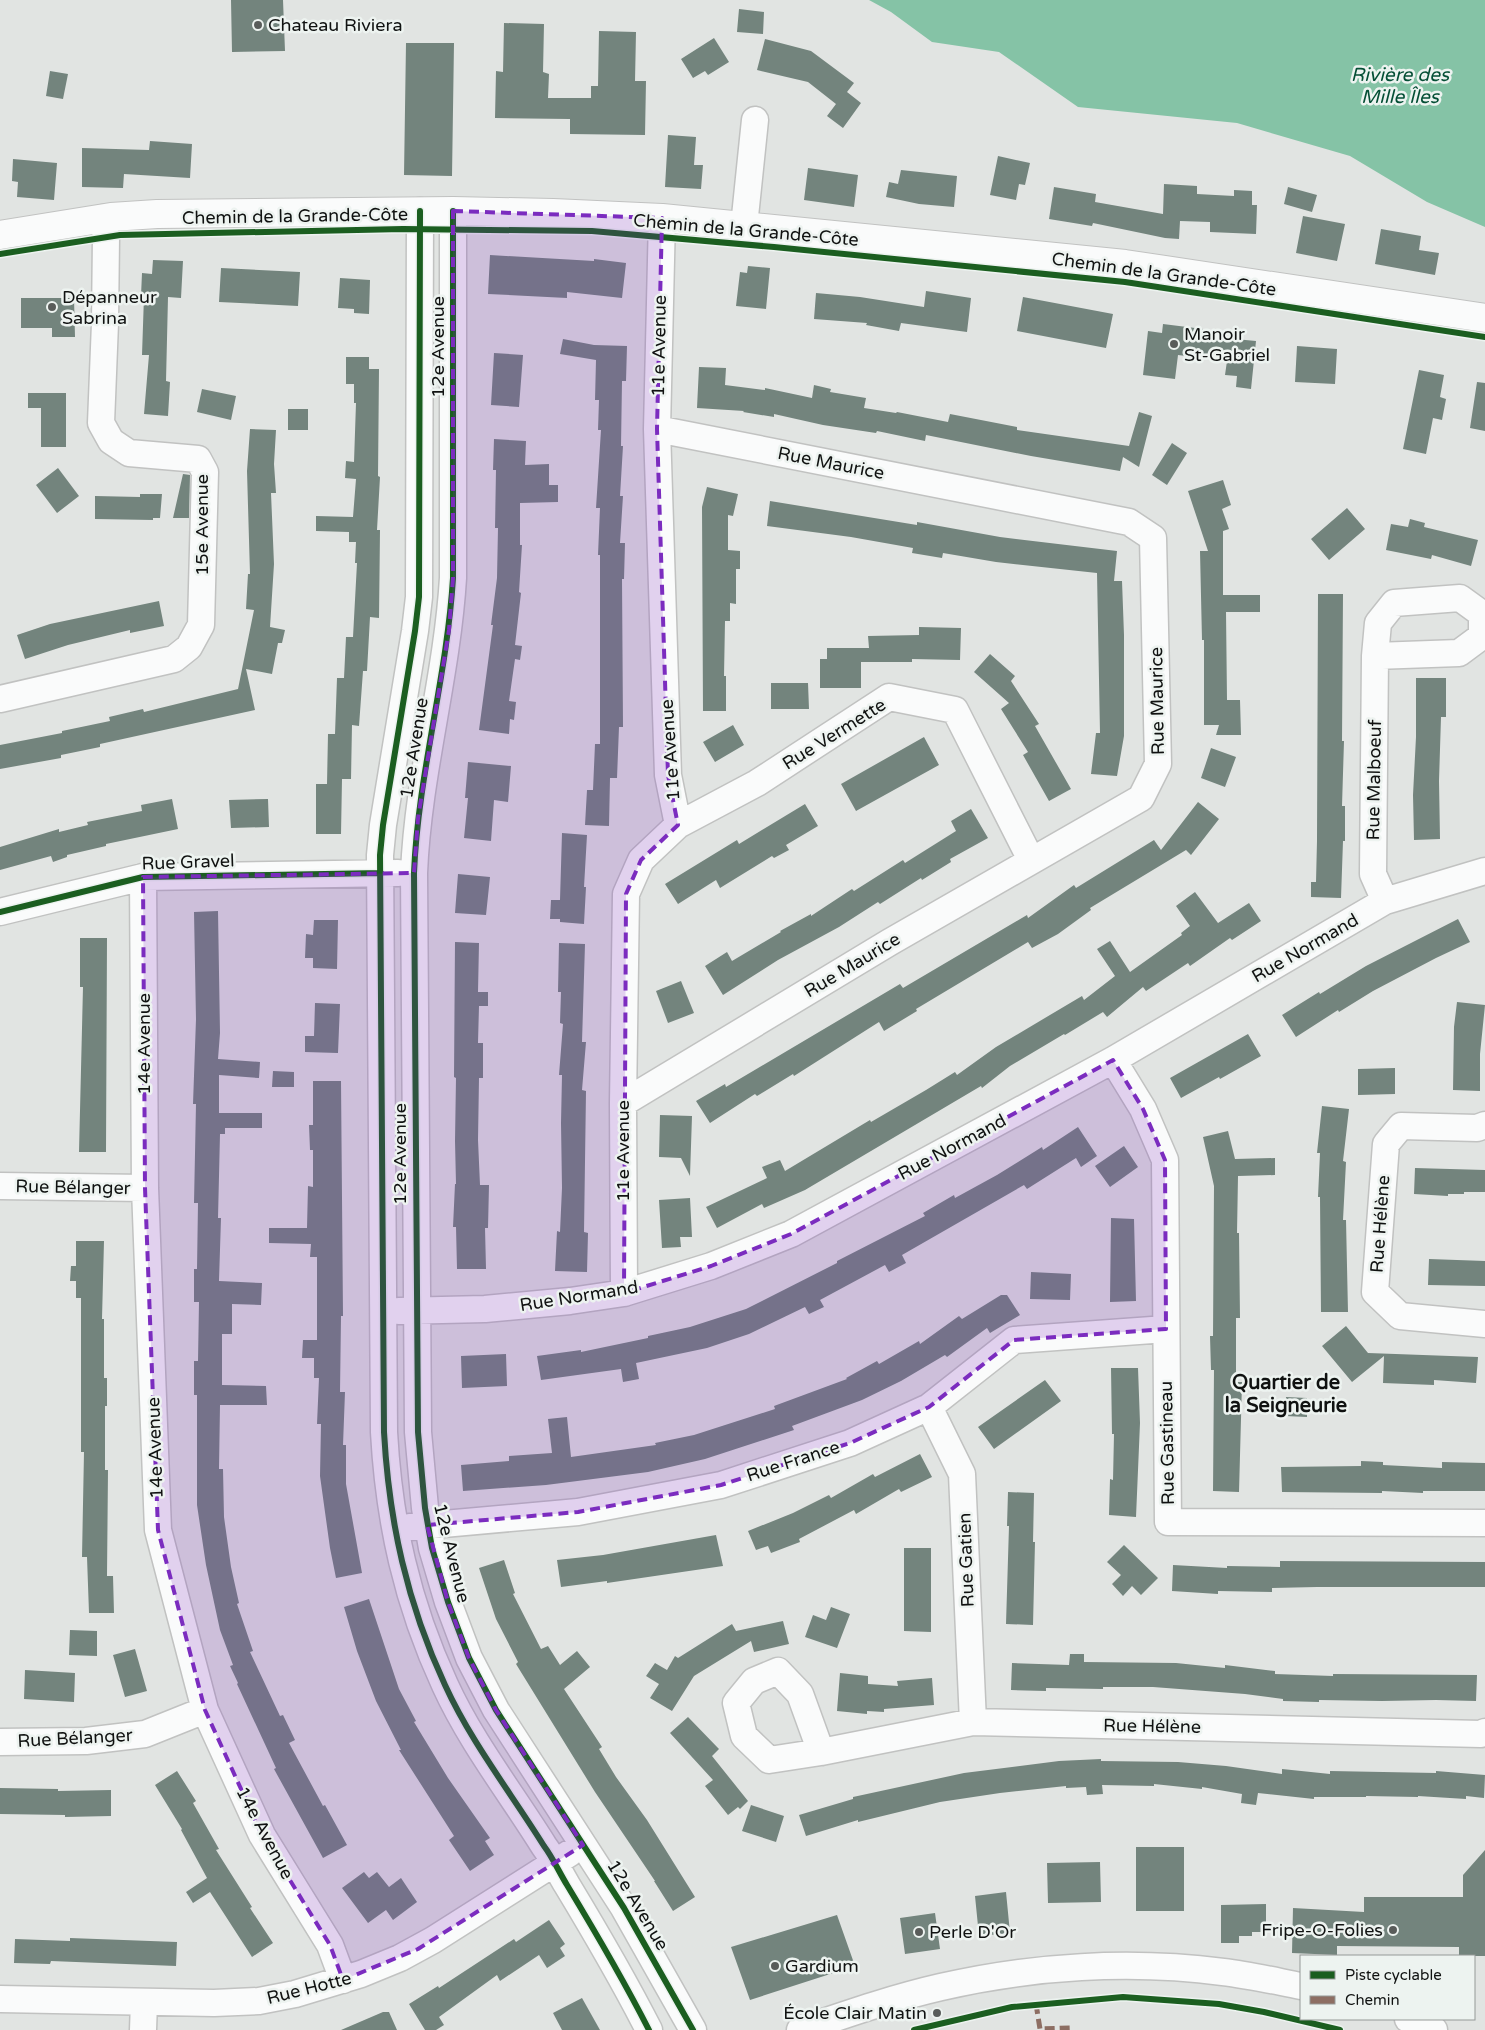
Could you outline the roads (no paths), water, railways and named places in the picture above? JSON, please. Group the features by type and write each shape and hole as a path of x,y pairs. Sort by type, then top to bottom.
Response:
{"main road":[{"name":"Chemin de la Grande-Côte","path":"0,235 104,218 183,213 453,211 544,212 662,218 1126,264 1485,318"}],"street":[{"path":"744,226 755,120"},
{"name":"12e Avenue","path":"420,211 419,596 381,842 384,1432 390,1502 402,1567 413,1606 444,1684 464,1723 555,1863 606,1949 649,2030"},
{"name":"12e Avenue","path":"453,211 453,578 449,630 418,818 414,873 418,1432 428,1526 448,1602 469,1658 496,1710 624,1908 693,2030"},
{"name":"15e Avenue","path":"0,699 174,659 189,646 201,625 206,472 198,459 129,453 111,441 101,423 105,323 106,237 104,218"},
{"name":"11e Avenue","path":"624,1293 623,1103 626,894 641,860 678,826 668,775 657,429 662,218"},
{"name":"Rue Maurice","path":"623,1103 890,942 1141,798 1158,764 1153,538 1129,522 657,429"},
{"name":"Rue Malboeuf","path":"1375,656 1372,874 1385,900"},
{"name":"Rue Vermette","path":"678,826 757,783 889,697 955,710 1031,860"},
{"name":"Rue Normand","path":"383,1310 485,1309 624,1293 711,1266 791,1234 1113,1060 1385,900 1485,871"},
{"name":"Rue Gravel","path":"0,912 143,877 414,873"},
{"name":"14e Avenue","path":"143,877 145,1188 158,1530 205,1710 262,1834 334,1953 343,1980"},
{"name":"Rue Gastineau","path":"1113,1060 1143,1109 1165,1160 1168,1522 1485,1523"},
{"name":"Rue Hélène","path":"1485,1125 1477,1128 1401,1126 1386,1144 1375,1292 1400,1316 1485,1324"},
{"name":"Rue Bélanger","path":"0,1186 145,1188"},
{"name":"Rue France","path":"394,1529 578,1512 721,1485 850,1443 929,1407 1014,1340 1166,1329"},
{"name":"Rue Gatien","path":"929,1407 962,1474 972,1722"},
{"name":"Rue Bélanger","path":"0,1742 86,1741 145,1734 205,1710"},
{"name":"Rue Hélène","path":"821,1752 972,1722 1481,1734 1485,1732"},
{"name":"Rue Hotte","path":"0,1999 200,2004 259,2001 295,1994 378,1968 418,1949 583,1845"},
{"path":"800,2030 875,2005 941,1987 996,1976 1055,1969 1173,1967 1224,1972 1300,1986"},
{"path":"143,2030 144,2002"},
{"path":"1410,2020 1434,2030"}],"water":[{"name":"Rivière des Mille Îles","path":"869,0 1485,0 1485,227 1427,202 1350,156 1237,123 1078,107 999,52 932,42 891,12"}],"place":[{"name":"Chateau Riviera","path":"258,25"},
{"name":"Dépanneur Sabrina","path":"52,307"},
{"name":"Manoir St-Gabriel","path":"1174,344"},
{"name":"Fripe-O-Folies","path":"1393,1930"},
{"name":"Perle D'Or","path":"919,1932"},
{"name":"Gardium","path":"775,1966"},
{"name":"École Clair Matin","path":"937,2013"}],"district":[{"name":"Quartier de la Seigneurie","path":"1286,1394"}]}
